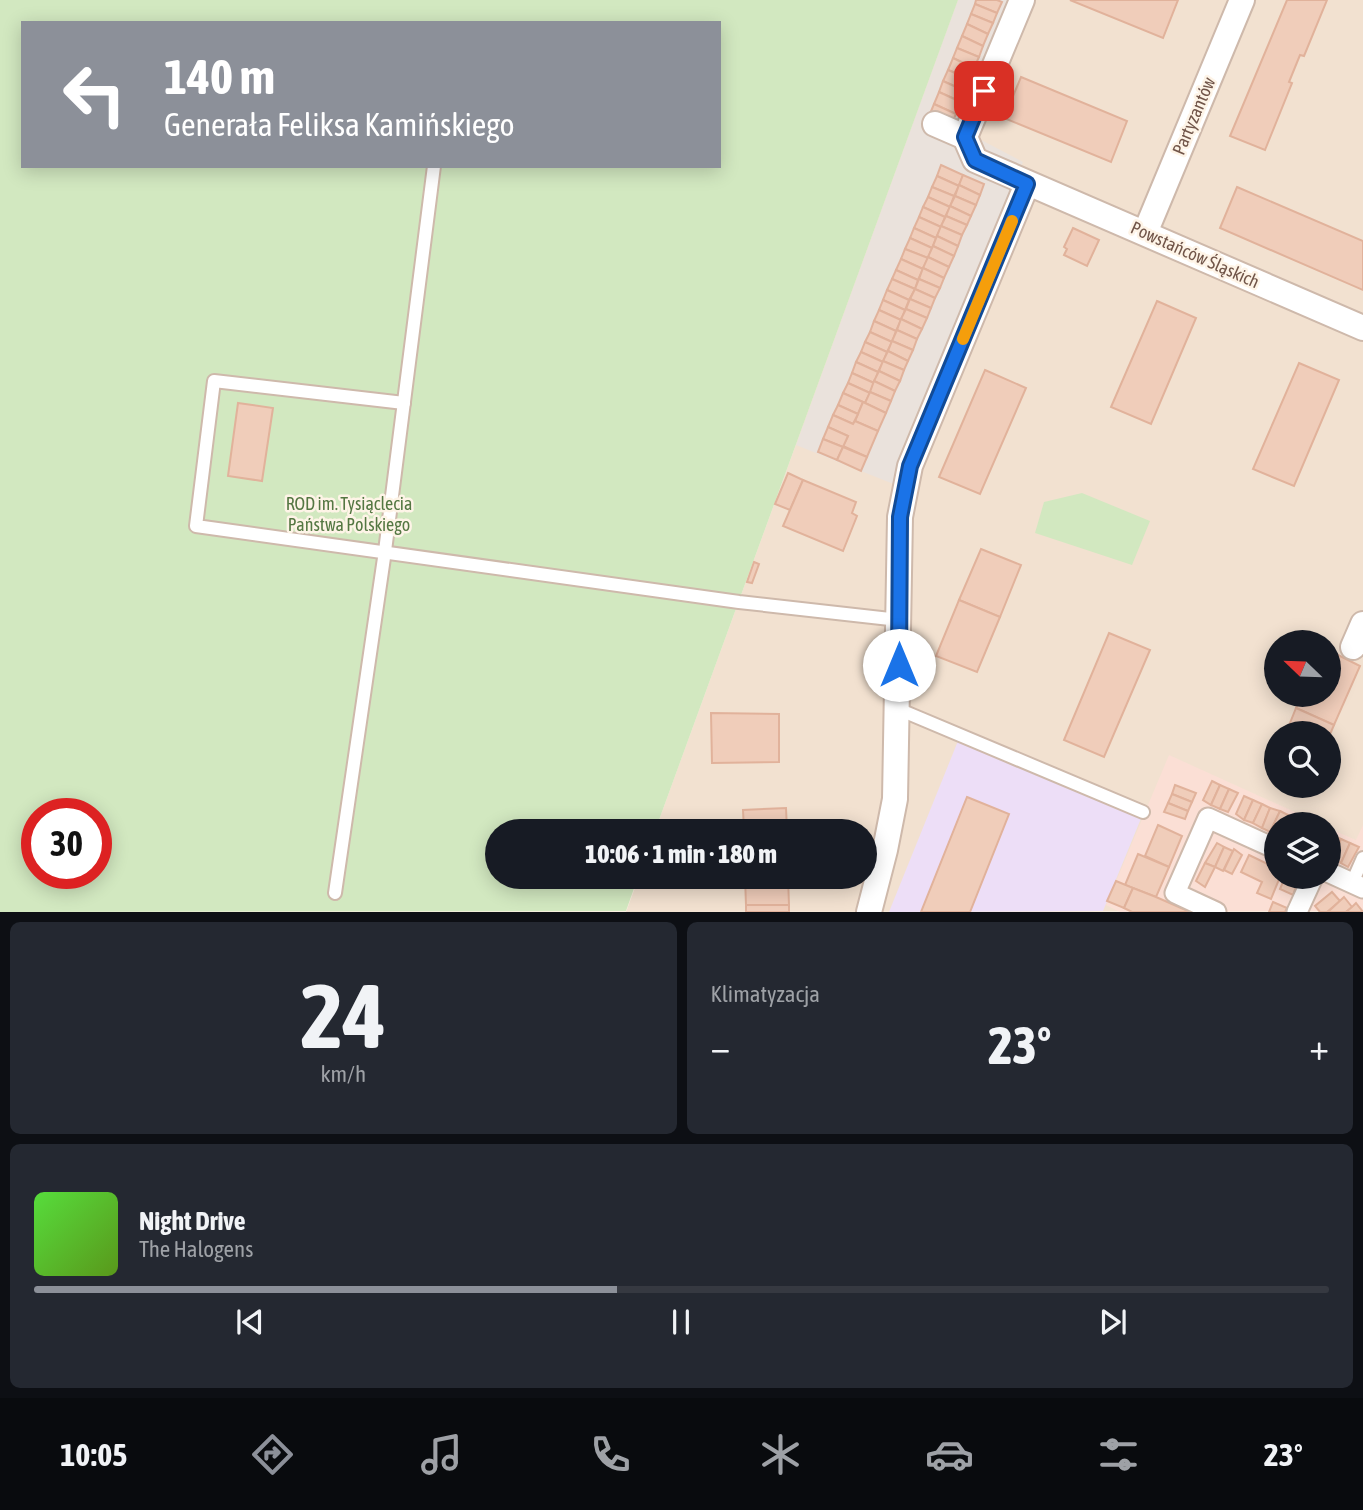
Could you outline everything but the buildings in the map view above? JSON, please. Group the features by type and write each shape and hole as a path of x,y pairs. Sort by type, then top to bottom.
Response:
{"street":[{"path":"935,124 965,137 1023,0"},
{"name":"Partyzantów","path":"1145,233 1242,0"},
{"name":"Powstańców Śląskich","path":"965,137 975,160 1363,328"},
{"path":"869,912 895,799 900,517 910,466 1027,184"},
{"path":"1216,912 1175,893 1208,818 1264,844"},
{"path":"1341,878 1358,886"},
{"path":"1297,912 1308,889"}],"lane":[{"path":"335,893 385,551 434,168"},
{"path":"404,403 214,381 196,526 739,602 899,620"},
{"path":"898,709 1143,812"},
{"path":"1358,886 1363,858"}],"shaded area":[{"path":"958,0 1363,0 1363,911 626,912 635,889 877,889 877,819 659,819"},
{"path":"958,0 1018,0 964,131 1023,162 901,451 896,485 796,445"},
{"path":"958,741 1142,816 1103,911 889,912"},
{"path":"1169,755 1295,812 1264,812 1264,889 1341,889 1341,834 1356,840 1363,825 1363,911 1120,912 1106,905"}],"green space":[{"name":"ROD im. Tysiąclecia Państwa Polskiego","path":"0,0 958,0 659,819 485,819 485,889 634,889 626,911 0,912"},
{"path":"1082,493 1150,521 1132,565 1035,533 1044,502"}],"slow traffic":[{"path":"963,339 1012,221"}],"route":[{"path":"899,665 900,517 910,466 1027,184 975,160 965,137 984,91"}]}
